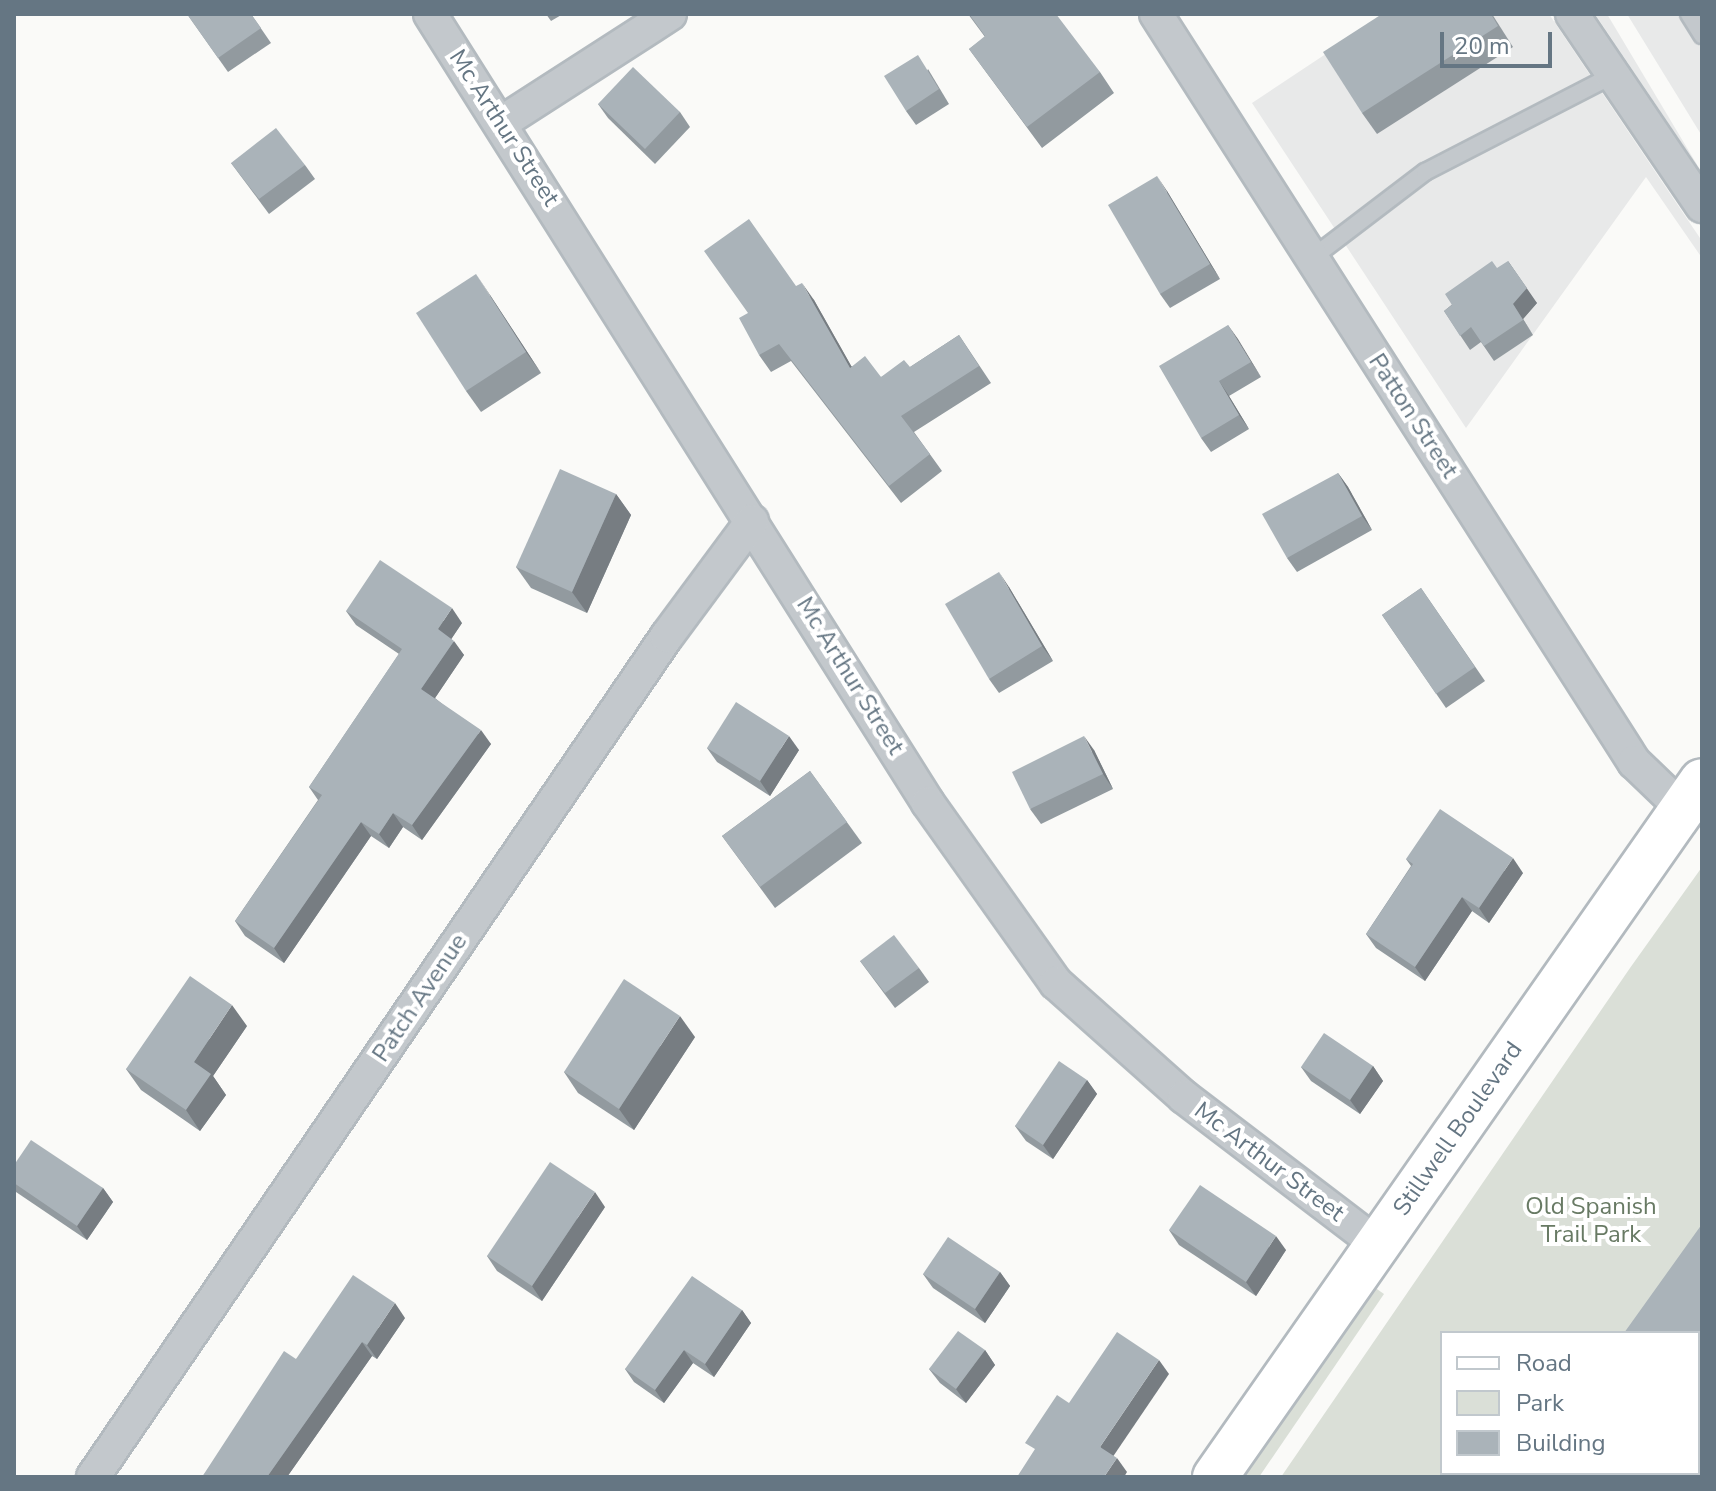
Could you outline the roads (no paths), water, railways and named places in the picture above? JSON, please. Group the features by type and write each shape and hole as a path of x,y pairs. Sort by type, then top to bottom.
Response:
{"street":[{"name":"Mc Arthur Street","path":"430,14 928,803 1056,983 1148,1068 1377,1244"},
{"path":"501,123 670,14"},
{"name":"Patton Street","path":"1156,14 1634,762 1692,795"},
{"path":"1572,14 1702,206"},
{"name":"Patch Avenue","path":"93,1477 658,649 752,521"},
{"name":"Stillwell Boulevard","path":"1215,1477 1692,795"}],"lane":[{"path":"1689,14 1702,35"},
{"path":"1312,258 1425,172 1613,75"}],"park label":[{"name":"Old Spanish Trail Park","path":"1591,1221"}]}
